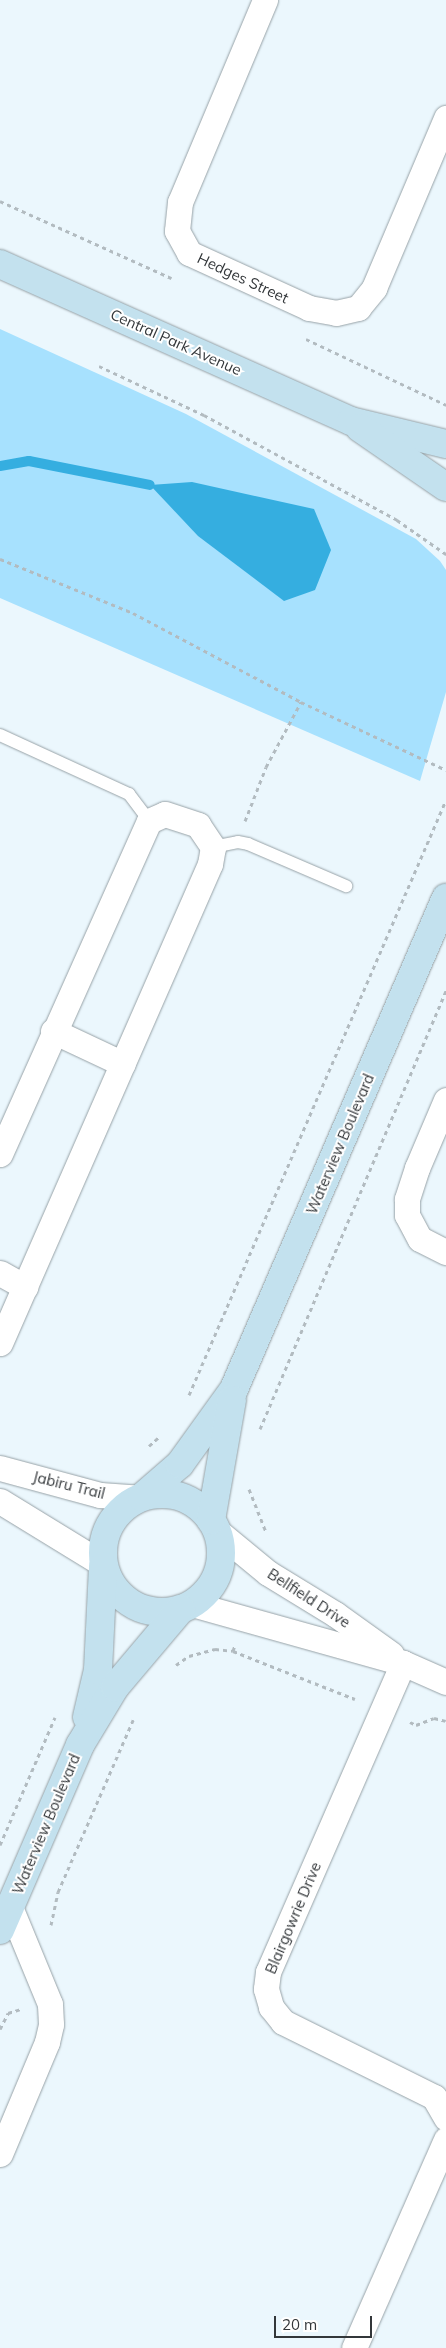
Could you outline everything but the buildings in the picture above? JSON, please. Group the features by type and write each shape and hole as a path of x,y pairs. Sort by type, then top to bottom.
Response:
{"street":[{"name":"Hedges Street","path":"265,0 180,202 177,231 189,253 309,308 336,314 358,308 374,288 446,118"},
{"name":"Central Park Avenue","path":"0,264 351,421 446,444"},
{"name":"Central Park Avenue","path":"351,421 446,487"},
{"path":"0,1154 149,821 165,814 177,815 198,825 214,846 210,864 0,1344"},
{"name":"Waterview Boulevard","path":"140,1497 180,1464 234,1389 446,898"},
{"path":"54,1031 123,1064"},
{"path":"446,1100 417,1168 407,1199 407,1215 420,1239 446,1252"},
{"path":"0,1273 24,1287"},
{"name":"Waterview Boulevard","path":"214,1525 234,1389"},
{"name":"Jabiru Trail","path":"0,1468 100,1495 140,1497"},
{"path":"22,1515 42,1478"},
{"path":"180,1496 198,1506 214,1525 220,1564 210,1587 186,1607 161,1613 124,1599 111,1584 103,1565 103,1544 109,1524 122,1508 140,1497 180,1496"},
{"path":"0,1501 103,1565"},
{"name":"Bellfield Drive","path":"214,1525 268,1574 336,1614 403,1663"},
{"name":"Waterview Boulevard","path":"80,1745 98,1670 103,1565"},
{"name":"Waterview Boulevard","path":"5,1919 80,1745 115,1687 186,1607"},
{"name":"Bellfield Drive","path":"186,1607 403,1663 446,1682"},
{"name":"Blairgowrie Drive","path":"403,1663 271,1965 266,1989 271,2008 283,2022 434,2097 446,2118"},
{"path":"0,2154 47,2042 51,2024 50,2004 5,1919"},
{"path":"354,2348 446,2139"}],"lane":[{"path":"0,735 129,794 149,821"},
{"path":"214,846 238,842 346,886"}],"path":[{"path":"98,366 204,415 379,510 446,554"},
{"path":"0,559 133,613 301,702 446,770"},
{"path":"238,842 266,766 301,702"},
{"path":"184,1405 446,800"},
{"path":"149,1446 165,1432"},
{"path":"233,1651 416,1725 434,1718 446,1721"},
{"path":"0,1845 59,1709"}],"shaded area":[{"path":"0,329 186,414 416,539 440,561 446,570 446,692 420,781 0,598"},
{"path":"192,482 314,509 331,550 315,590 284,601 198,536 150,485"}],"waterway":[{"path":"0,466 29,461 150,485"}]}
